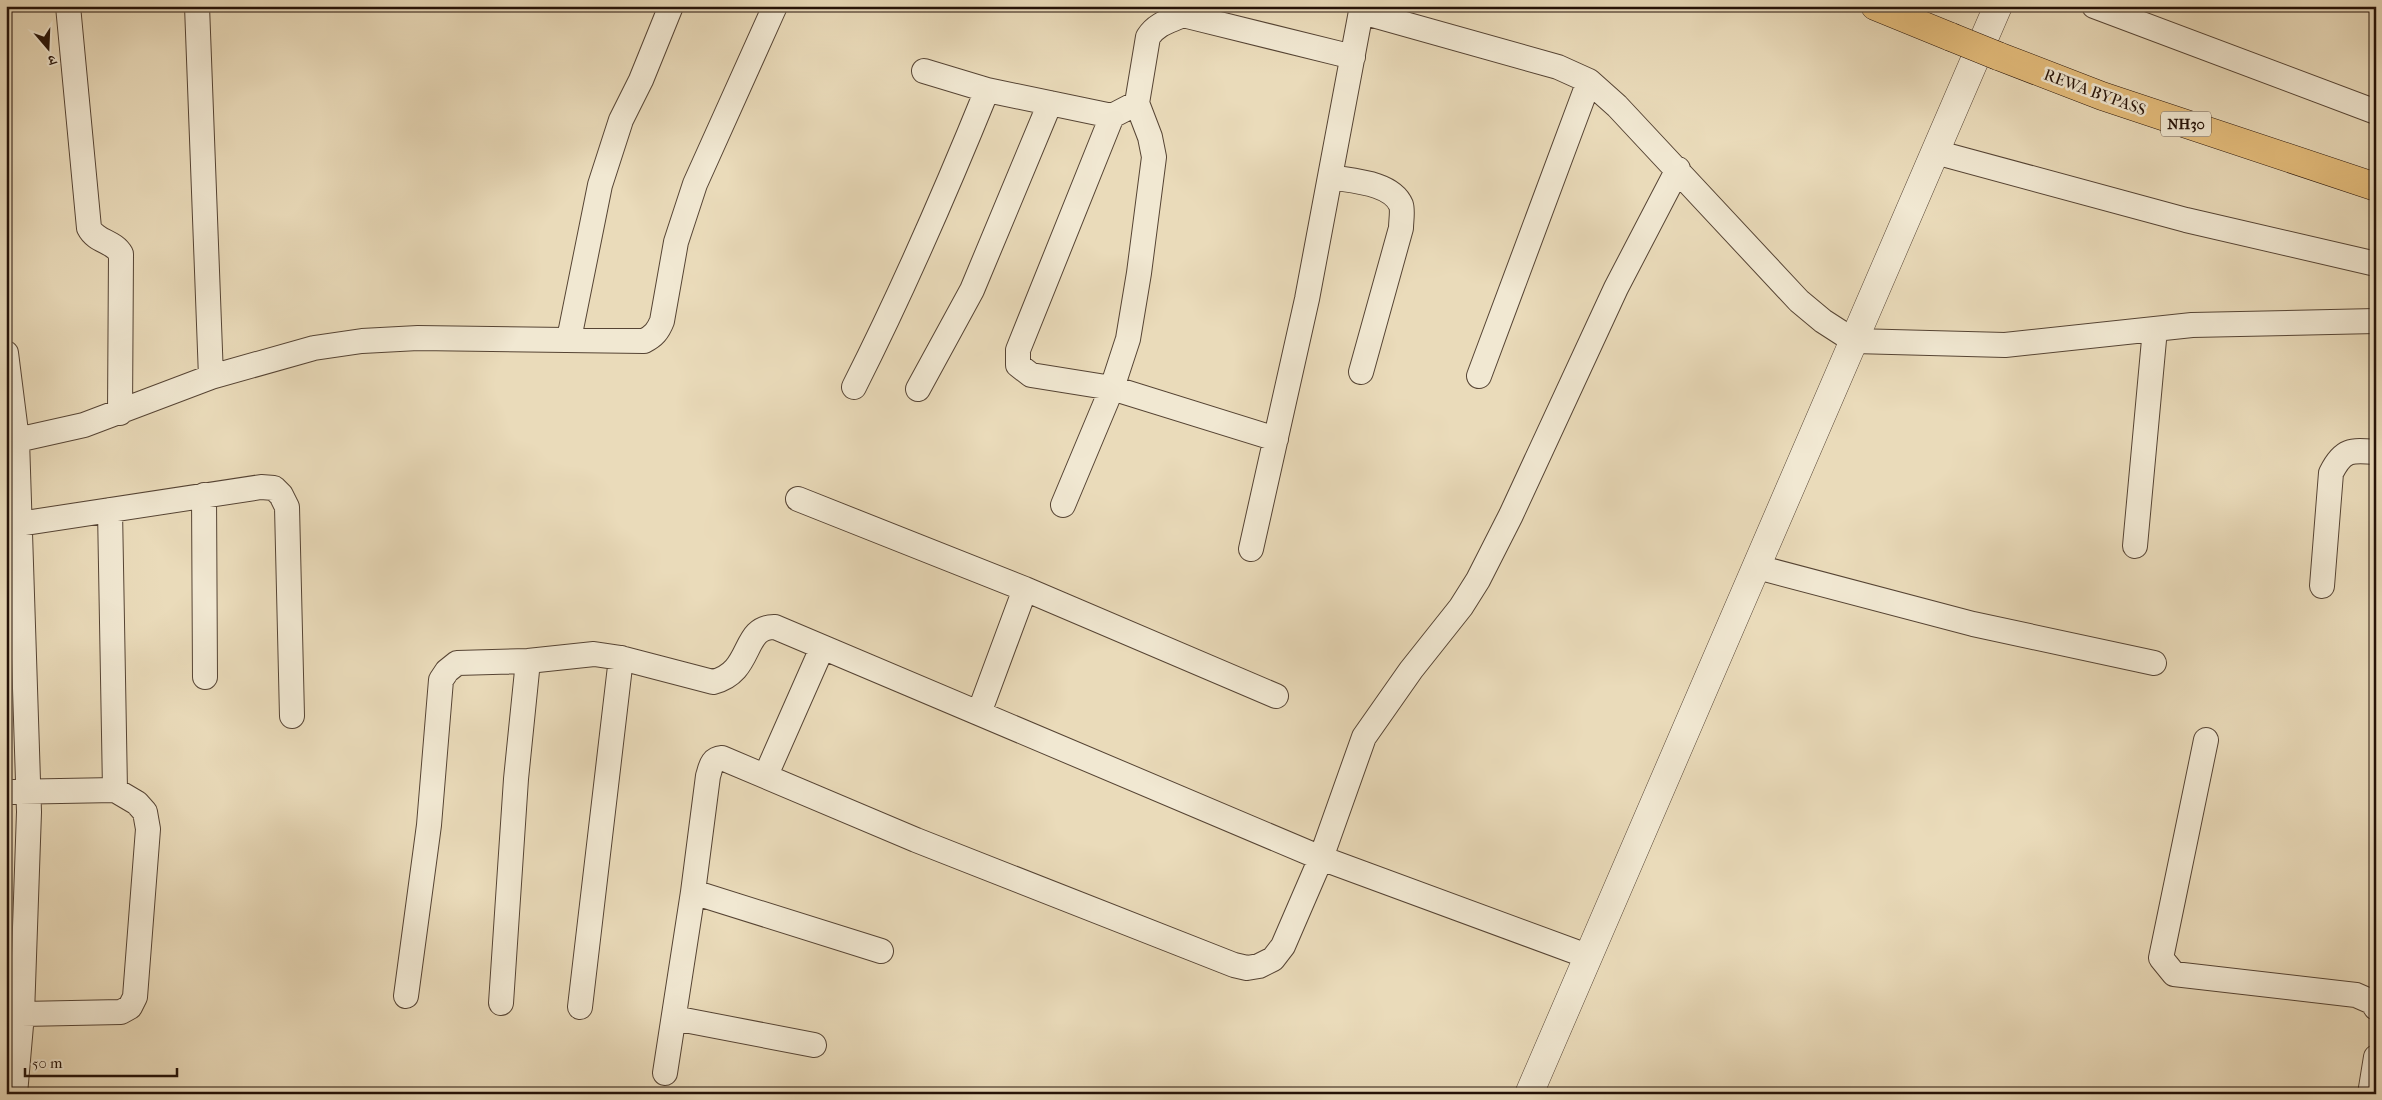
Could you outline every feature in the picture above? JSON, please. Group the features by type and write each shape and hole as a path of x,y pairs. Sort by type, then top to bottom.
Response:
{"highway":[{"name":"REWA BYPASS","path":"1875,6 2102,96 2376,187"}],"street":[{"path":"68,6 89,228 97,238 118,249 121,254 120,414"},
{"path":"196,6 211,377"},
{"path":"569,339 600,185 621,120 642,80 672,6"},
{"path":"12,439 84,425 120,414 211,377 314,348 362,341 418,338 644,340 659,330 676,242 695,184 775,6"},
{"path":"1529,1094 1998,6"},
{"path":"2094,6 2376,112"},
{"path":"1251,549 1307,299 1362,9 1558,67 1589,81 1617,106 1678,169 1799,301 1823,321 1854,341 2005,345 2192,325 2376,321"},
{"path":"1063,505 1112,388 1128,339 1154,157 1150,137 1137,103 1148,37 1154,28 1162,22 1188,10 1353,56"},
{"path":"924,71 987,90 1112,116 1137,103"},
{"path":"1479,376 1589,81"},
{"path":"854,387 895,305 940,206 987,90"},
{"path":"918,389 972,290 1050,103"},
{"path":"1112,116 1018,350 1018,365 1031,375 1112,388 1276,439"},
{"path":"1935,152 2186,220 2376,264"},
{"path":"665,1073 693,892 708,776 713,761 722,758 916,840 1056,893 1190,949 1247,968 1259,966 1273,959 1283,946 1321,858 1364,736 1411,670 1461,607 1478,580 1511,515 1616,288 1678,169"},
{"path":"1330,177 1381,188 1397,198 1402,207 1401,228 1361,372"},
{"path":"2135,546 2155,329"},
{"path":"6,353 12,439 22,1014 14,1094"},
{"path":"2322,586 2331,473 2338,458 2351,450 2376,452"},
{"path":"13,525 204,495 261,487 274,488 281,495 286,507 292,716"},
{"path":"204,495 205,677"},
{"path":"798,499 1025,589 1276,696"},
{"path":"110,510 115,790"},
{"path":"1757,567 1973,624 2154,663"},
{"path":"979,713 1025,589"},
{"path":"406,996 429,825 441,680 447,671 457,663 528,661 594,654 621,658 713,682 723,679 737,669 756,633 761,629 776,628 1321,858 1587,956"},
{"path":"766,775 822,648"},
{"path":"580,1007 621,658"},
{"path":"501,1003 516,779 528,661"},
{"path":"2206,740 2161,958 2165,965 2174,974 2356,995 2372,1002 2376,1008"},
{"path":"17,793 115,790 137,803 145,812 148,829 135,998 130,1007 121,1012 22,1014"},
{"path":"693,892 881,951"},
{"path":"674,1018 814,1046"},
{"path":"2370,1094 2376,1057"}]}
